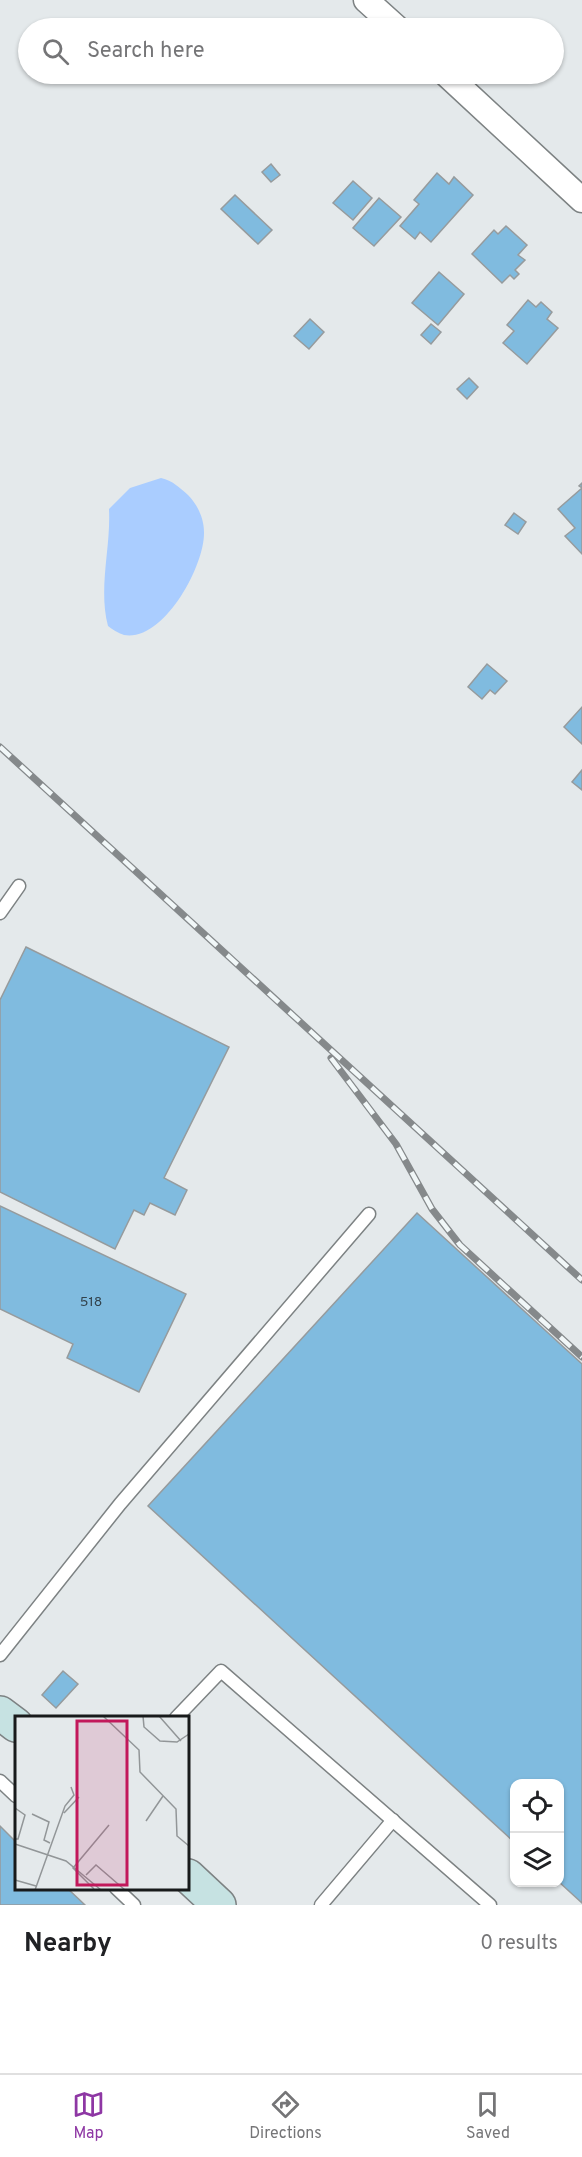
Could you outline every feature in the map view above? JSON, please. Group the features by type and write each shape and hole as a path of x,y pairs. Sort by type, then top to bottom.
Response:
{"street":[{"path":"366,0 386,18"},
{"path":"457,84 582,200"},
{"path":"0,1713 15,1724"},
{"path":"189,1877 219,1905"}],"lane":[{"path":"0,913 19,886"},
{"path":"0,1655 120,1504 369,1214"},
{"path":"178,1716 221,1671 490,1905"},
{"path":"0,1781 15,1795"},
{"path":"321,1905 393,1820"},
{"path":"118,1890 134,1905"}],"water":[{"path":"161,478 179,487 197,507 204,527 198,563 190,581 167,614 154,626 139,634 124,635 108,626 105,612 104,583 109,509 130,488"}],"building":[{"path":"271,164 280,175 271,182 262,172"},
{"path":"437,173 449,184 454,177 473,195 431,242 420,232 415,239 400,226 419,204 414,200"},
{"path":"353,181 372,198 353,220 333,203"},
{"path":"235,195 272,230 258,244 221,209"},
{"path":"379,198 401,217 374,246 353,228"},
{"path":"506,226 527,245 518,255 525,260 515,270 519,274 514,279 510,275 502,283 472,254 494,230 498,234"},
{"path":"439,272 464,294 438,325 412,303"},
{"path":"528,300 536,307 541,302 552,312 547,319 558,328 527,364 503,343 514,331 507,325"},
{"path":"310,319 324,332 309,349 294,336"},
{"path":"431,324 441,332 431,344 421,335"},
{"path":"469,378 478,387 467,399 457,389"},
{"path":"582,488 582,554 565,536 575,528 558,509"},
{"path":"514,513 526,522 518,534 505,525"},
{"path":"487,664 507,681 495,694 490,690 482,699 468,687"},
{"path":"582,707 582,744 564,727"},
{"path":"582,770 582,790 572,782"},
{"path":"26,947 229,1047 164,1178 187,1190 175,1215 150,1203 144,1215 134,1210 115,1249 0,1192 0,1000"},
{"path":"0,1206 186,1294 139,1392 67,1358 73,1344 0,1309"},
{"path":"417,1213 582,1364 582,1903 564,1887 564,1779 510,1779 510,1838 148,1506"},
{"path":"63,1671 78,1684 56,1708 42,1695"},
{"path":"0,1826 15,1841 15,1890 69,1890 85,1905 0,1905"}],"railway":[{"path":"0,747 582,1280"},
{"path":"331,1058 396,1144 432,1209 460,1245 582,1357"}]}
